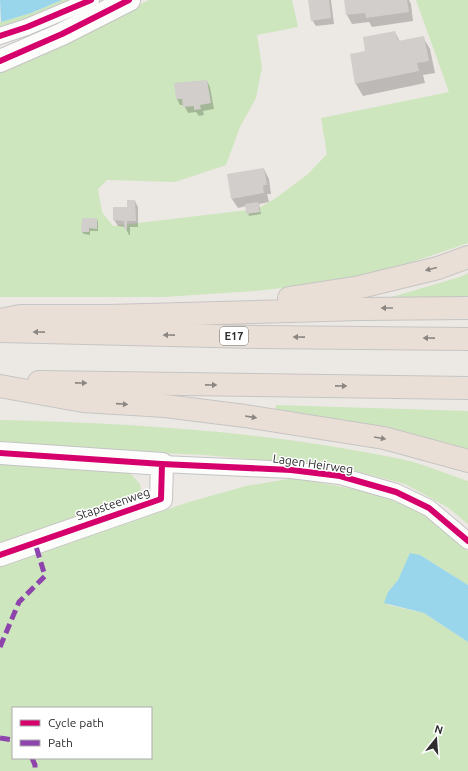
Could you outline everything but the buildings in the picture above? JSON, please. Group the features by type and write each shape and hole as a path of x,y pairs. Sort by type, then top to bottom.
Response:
{"highway":[{"path":"109,316 204,304 297,298 360,287 438,268 468,257"},
{"path":"0,320 20,316 109,316 362,308 468,308"},
{"name":"E17","path":"0,331 258,337 468,339"},
{"path":"0,382 468,388"},
{"path":"0,386 83,401 165,406 245,416 376,437 468,461"}],"street":[{"path":"0,36 27,27 91,0"},
{"path":"0,61 62,34 129,0"},
{"path":"0,453 162,464"},
{"name":"Lagen Heirweg","path":"162,464 291,470 340,476 396,492 429,508 468,541"},
{"name":"Stapsteenweg","path":"0,555 161,499 162,464"}],"green space":[{"path":"62,0 81,0 0,31 0,22 31,13"},
{"path":"149,0 292,0 298,27 257,35 262,67 256,98 240,127 226,165 175,182 107,180 98,189 102,212 113,226 257,209 276,198 308,174 327,154 321,118 449,92 416,0 468,0 468,243 380,273 310,285 255,291 164,297 0,297 0,71 57,48"},
{"path":"468,273 468,298 388,298 460,277"},
{"path":"276,405 468,411 468,450 397,430 275,410"},
{"path":"0,420 50,421 202,430 302,442 410,461 468,481 468,524 447,507 405,484 344,468 204,455 0,446"},
{"path":"0,463 130,473 140,484 141,492 137,501 0,546"},
{"path":"294,478 359,490 410,506 420,512 468,551 468,585 420,555 410,554 398,580 388,592 388,605 424,613 468,642 468,771 0,771 0,567 189,502 246,486"}],"water":[{"path":"0,0 62,0 31,13 1,22"},
{"path":"410,553 420,555 468,585 468,642 424,613 384,603 388,592 398,580"}],"marked path":[{"path":"0,647 19,602 45,576 35,543"},
{"path":"0,738 12,740"},
{"path":"32,759 35,765 35,771"}],"cycle path":[{"path":"0,36 27,27 91,0"},
{"path":"0,61 62,34 129,0"},
{"path":"0,453 162,464 291,470 340,476 396,492 429,508 468,541"},
{"path":"0,555 161,499 162,464"}]}
